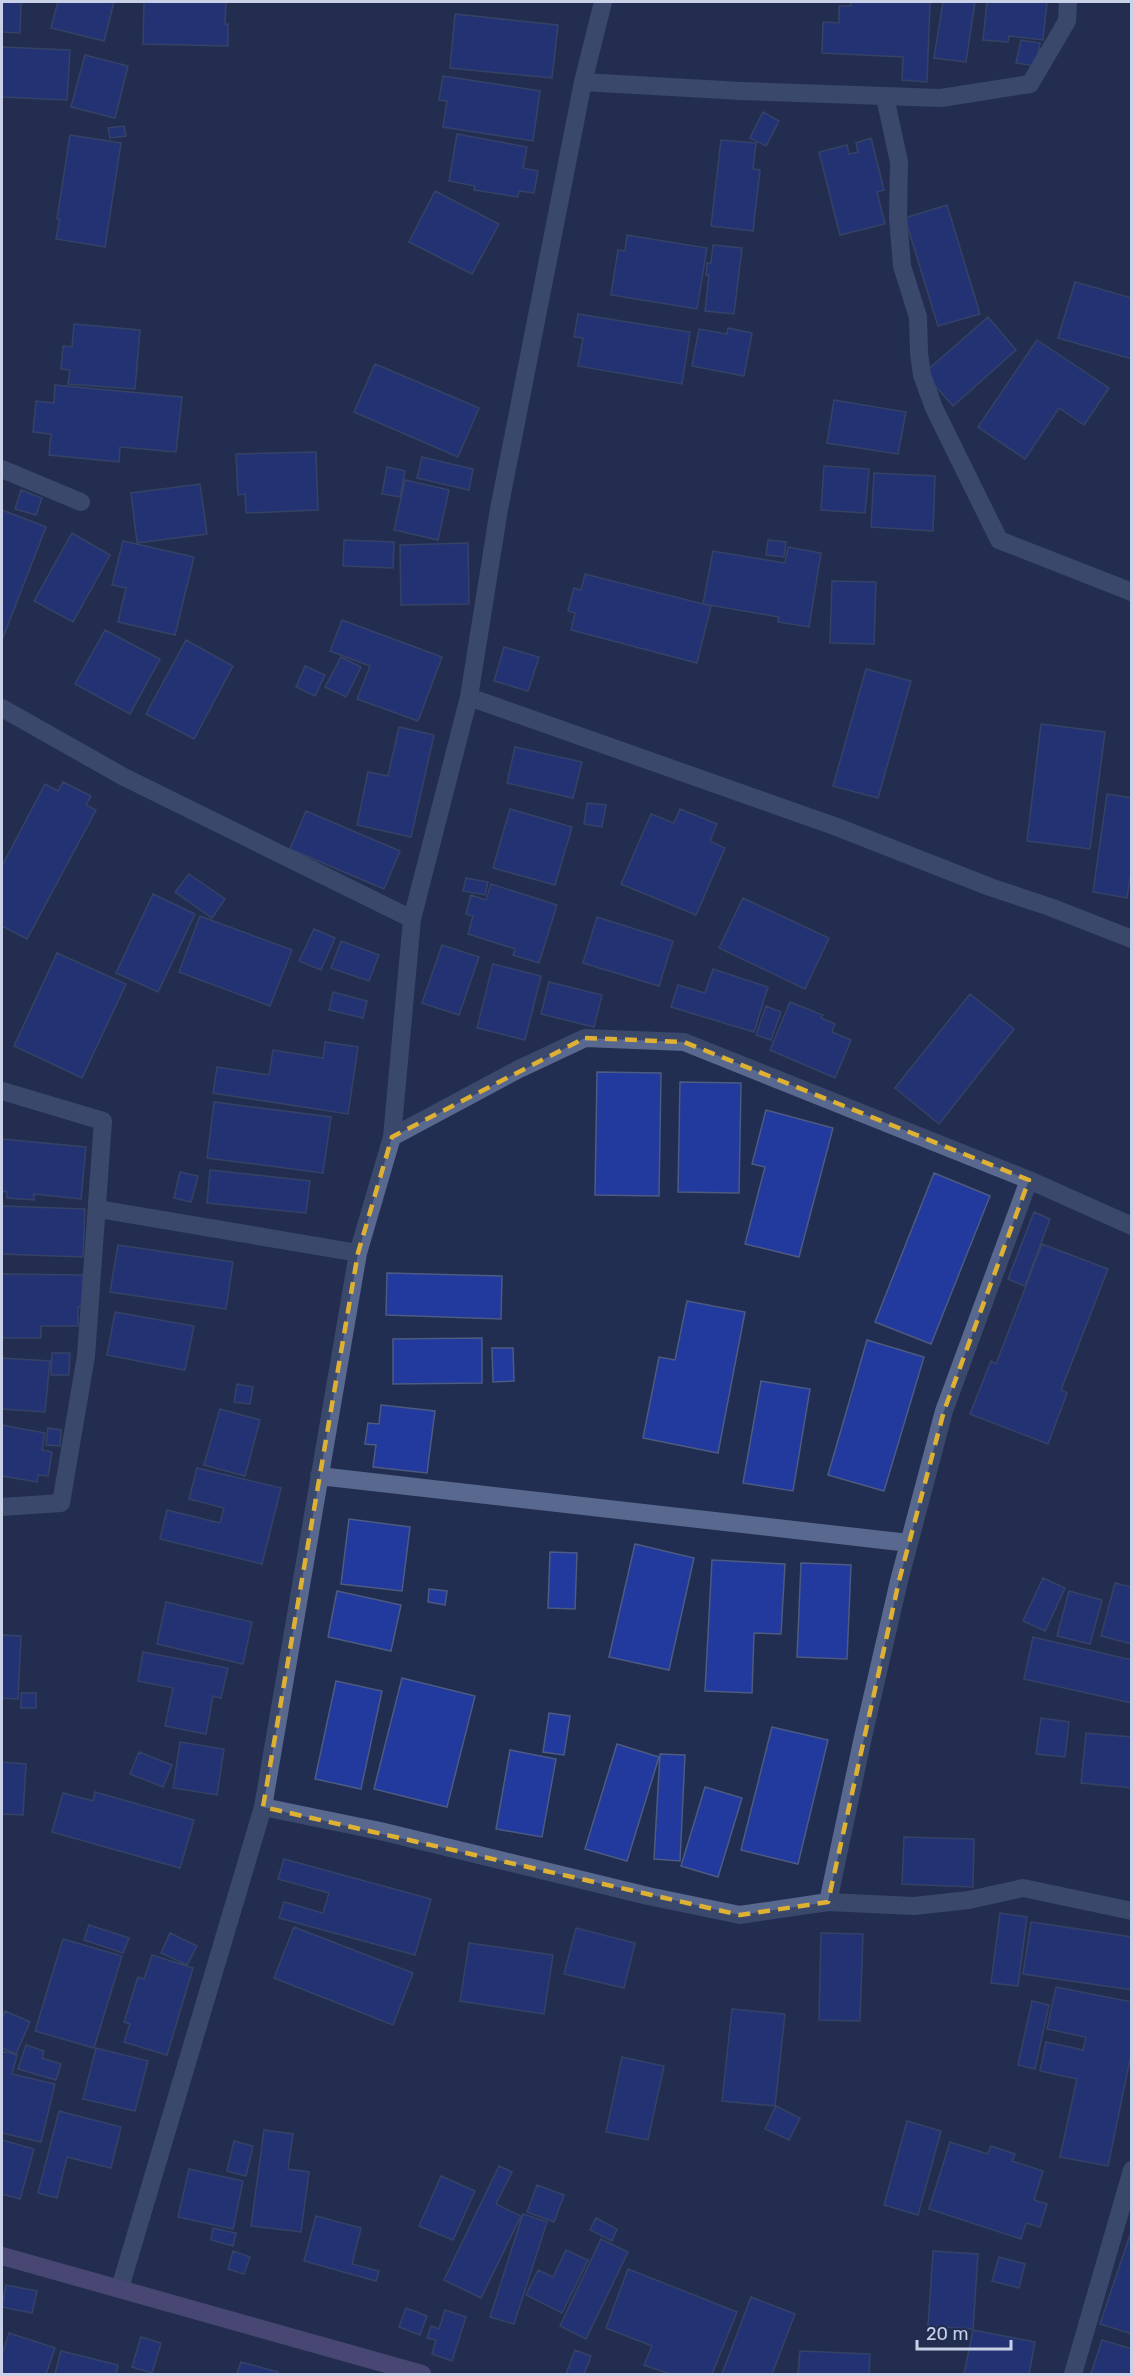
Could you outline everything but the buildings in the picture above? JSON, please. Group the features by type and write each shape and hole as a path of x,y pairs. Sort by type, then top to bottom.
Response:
{"street":[{"path":"120,2288 263,1807 358,1253 392,1137 412,919 469,697 499,509 583,81 603,2"},
{"path":"583,81 741,92 941,98 1030,84 1067,21 1068,2"},
{"path":"885,97 899,162 898,218 902,266 918,317 922,375 934,408 999,540 1131,592"},
{"path":"2,469 81,502"},
{"path":"469,697 837,827 1131,939"},
{"path":"2,708 124,777 412,919"},
{"path":"392,1137 519,1069 585,1038 684,1042 1029,1180 1131,1226"},
{"path":"2,1091 103,1121 86,1356 61,1503 2,1507"},
{"path":"828,1902 863,1737 909,1543 944,1411 1029,1180"},
{"path":"98,1209 358,1253"},
{"path":"319,1476 909,1543"},
{"path":"263,1807 740,1915 828,1902 914,1906 969,1900 1023,1888 1131,1911"},
{"path":"1073,2374 1131,2170"},
{"path":"2,2256 422,2374"}],"highlighted area":[{"path":"585,1038 684,1042 1029,1180 944,1411 899,1581 828,1902 740,1915 263,1807 358,1253 392,1137"}]}
